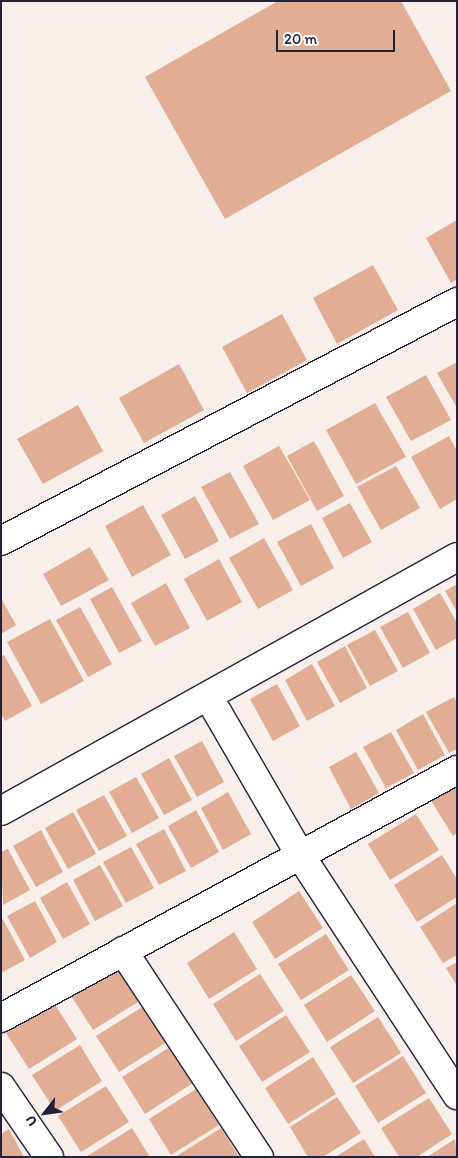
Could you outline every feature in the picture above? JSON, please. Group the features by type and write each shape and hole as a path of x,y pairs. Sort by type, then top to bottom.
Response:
{"street":[{"path":"1,541 457,302"},
{"path":"1,811 457,557"},
{"path":"208,696 300,855 457,1094"},
{"path":"1,1018 457,770"},
{"path":"123,951 259,1157"},
{"path":"1,1088 49,1157"}],"building":[{"path":"278,1 401,1 451,91 225,219 145,77"},
{"path":"457,220 457,279 451,283 426,238"},
{"path":"373,265 398,310 337,344 313,298"},
{"path":"282,314 307,360 247,393 222,347"},
{"path":"457,362 457,408 437,373"},
{"path":"179,364 204,410 144,443 119,398"},
{"path":"426,375 451,420 411,441 386,397"},
{"path":"375,403 406,457 356,484 326,430"},
{"path":"78,405 103,451 43,484 17,439"},
{"path":"449,436 457,451 457,499 440,509 411,457"},
{"path":"314,441 344,496 317,511 287,456"},
{"path":"279,446 310,500 273,520 243,466"},
{"path":"396,466 420,508 381,530 357,487"},
{"path":"230,472 259,524 230,539 201,487"},
{"path":"195,496 219,541 185,559 161,515"},
{"path":"350,503 372,542 343,558 322,518"},
{"path":"143,505 171,555 132,577 105,526"},
{"path":"311,524 334,568 301,586 277,542"},
{"path":"264,538 293,590 258,609 229,558"},
{"path":"90,547 109,580 61,606 43,574"},
{"path":"219,559 242,602 207,621 184,579"},
{"path":"166,583 190,628 155,646 131,603"},
{"path":"457,584 457,612 445,591"},
{"path":"112,587 142,641 119,653 90,599"},
{"path":"440,593 457,623 457,638 436,650 413,609"},
{"path":"1,598 16,625 1,634"},
{"path":"80,607 112,664 88,677 56,620"},
{"path":"408,612 430,653 403,668 380,627"},
{"path":"50,619 84,681 41,704 7,642"},
{"path":"375,630 398,671 370,686 347,645"},
{"path":"345,646 367,688 340,703 317,662"},
{"path":"4,655 32,706 5,721 1,714 1,656"},
{"path":"312,664 335,706 307,721 285,680"},
{"path":"277,684 300,726 273,741 250,699"},
{"path":"454,697 457,702 457,749 449,753 426,712"},
{"path":"423,714 445,755 418,770 396,730"},
{"path":"391,732 414,773 386,788 363,747"},
{"path":"202,741 224,782 197,797 174,756"},
{"path":"356,752 379,793 351,809 329,767"},
{"path":"169,758 192,800 164,815 141,774"},
{"path":"136,777 159,818 132,833 109,792"},
{"path":"457,783 457,833 453,836 430,799"},
{"path":"228,792 251,834 223,850 201,808"},
{"path":"104,795 127,836 99,851 76,810"},
{"path":"196,810 219,852 191,868 168,826"},
{"path":"73,812 96,854 68,869 45,828"},
{"path":"416,814 439,850 390,880 368,844"},
{"path":"164,829 186,871 159,885 136,844"},
{"path":"41,830 63,872 36,887 13,846"},
{"path":"131,847 154,888 126,903 103,862"},
{"path":"8,849 30,890 3,905 1,852"},
{"path":"442,855 457,879 457,897 417,922 394,885"},
{"path":"100,865 123,906 95,921 73,880"},
{"path":"67,882 90,924 63,939 40,898"},
{"path":"299,891 323,928 275,959 252,922"},
{"path":"35,901 57,942 30,958 7,916"},
{"path":"457,903 457,955 443,963 420,927"},
{"path":"1,916 25,960 1,973"},
{"path":"234,932 257,969 209,999 187,963"},
{"path":"326,934 349,970 301,1000 278,964"},
{"path":"457,962 457,986 446,968"},
{"path":"118,963 141,1000 93,1030 70,994"},
{"path":"260,974 284,1011 236,1041 213,1004"},
{"path":"351,975 375,1011 327,1042 304,1005"},
{"path":"54,1003 77,1039 29,1069 6,1033"},
{"path":"144,1006 167,1042 119,1072 96,1036"},
{"path":"286,1015 310,1052 262,1082 239,1046"},
{"path":"378,1017 401,1053 353,1083 330,1047"},
{"path":"80,1045 102,1081 55,1111 32,1075"},
{"path":"170,1047 193,1083 145,1114 122,1077"},
{"path":"403,1056 426,1093 378,1123 355,1086"},
{"path":"313,1057 336,1094 288,1124 265,1088"},
{"path":"106,1086 129,1122 81,1152 58,1116"},
{"path":"196,1089 219,1125 171,1155 149,1119"},
{"path":"337,1097 361,1133 323,1157 308,1157 290,1127"},
{"path":"429,1098 452,1134 417,1157 399,1157 381,1128"},
{"path":"132,1128 150,1157 86,1157"},
{"path":"221,1128 239,1157 175,1157"},
{"path":"9,1129 24,1157 1,1157 1,1134"},
{"path":"364,1139 375,1157 335,1157"},
{"path":"455,1139 457,1157 427,1157"}]}
